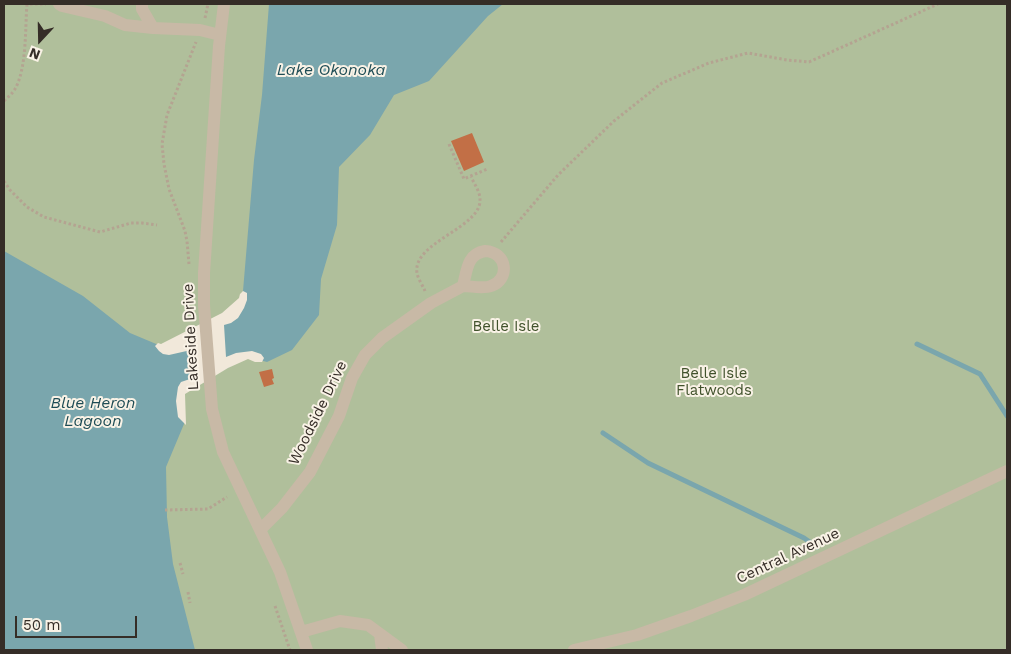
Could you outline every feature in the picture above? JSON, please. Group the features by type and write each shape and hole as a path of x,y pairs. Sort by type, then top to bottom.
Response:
{"street":[{"path":"59,4 62,6 105,10 125,25 200,30 220,35"},
{"path":"142,4 142,9 153,28"},
{"name":"Lakeside Drive","path":"224,4 220,35 204,273 204,305 212,409 223,452 280,572 307,650"},
{"path":"463,286 471,259 479,252 492,252"},
{"name":"Woodside Drive","path":"260,530 282,508 310,472 339,416 352,378 365,355 382,338 431,303 463,286 490,286 499,281 504,266 499,256 492,252"},
{"name":"Central Avenue","path":"574,650 637,636 744,595 1007,471"},
{"path":"301,632 340,621 368,625 402,650"},
{"path":"380,634 382,650"}],"path":[{"path":"4,101 14,90 23,64 28,4 49,4"},
{"path":"189,269 185,231 169,189 162,144 167,115 206,16 208,4"},
{"path":"492,252 558,175 614,121 662,83 709,63 748,53 809,62 938,4"},
{"path":"448,144 464,179 487,169"},
{"path":"431,303 417,275 417,266 420,258 476,214 480,198 471,177"},
{"path":"4,181 26,207 44,217 100,232 131,223 157,225"},
{"path":"165,510 208,509 227,497"},
{"path":"180,562 183,574"},
{"path":"188,592 190,603"}],"green space":[{"name":"Belle Isle","path":"4,4 1007,4 1007,650 4,650"}],"water":[{"name":"Blue Heron Lagoon","path":"269,4 503,4 488,16 429,81 394,95 370,135 339,167 337,225 321,279 319,315 292,350 267,362 248,357 183,392 184,424 166,467 167,517 173,564 195,650 4,650 4,251 83,296 130,333 161,346 223,315 241,299 262,95"}],"pier":[{"path":"243,291 247,293 244,308 238,318 224,325 226,357 236,353 252,351 261,354 264,358 262,362 248,359 228,368 185,394 186,425 178,417 176,401 178,387 181,382 193,378 191,350 169,355 163,354 155,346 222,313 239,298"}],"building":[{"path":"472,133 484,162 464,171 451,141"},
{"path":"272,369 274,384 264,387 259,372"}],"waterway":[{"path":"917,344 980,374 1007,416"},
{"path":"603,433 648,463 804,538 817,547"}],"water label":[{"name":"Lake Okonoka","path":"331,70"}],"park label":[{"name":"Belle Isle Flatwoods","path":"714,382"}]}
